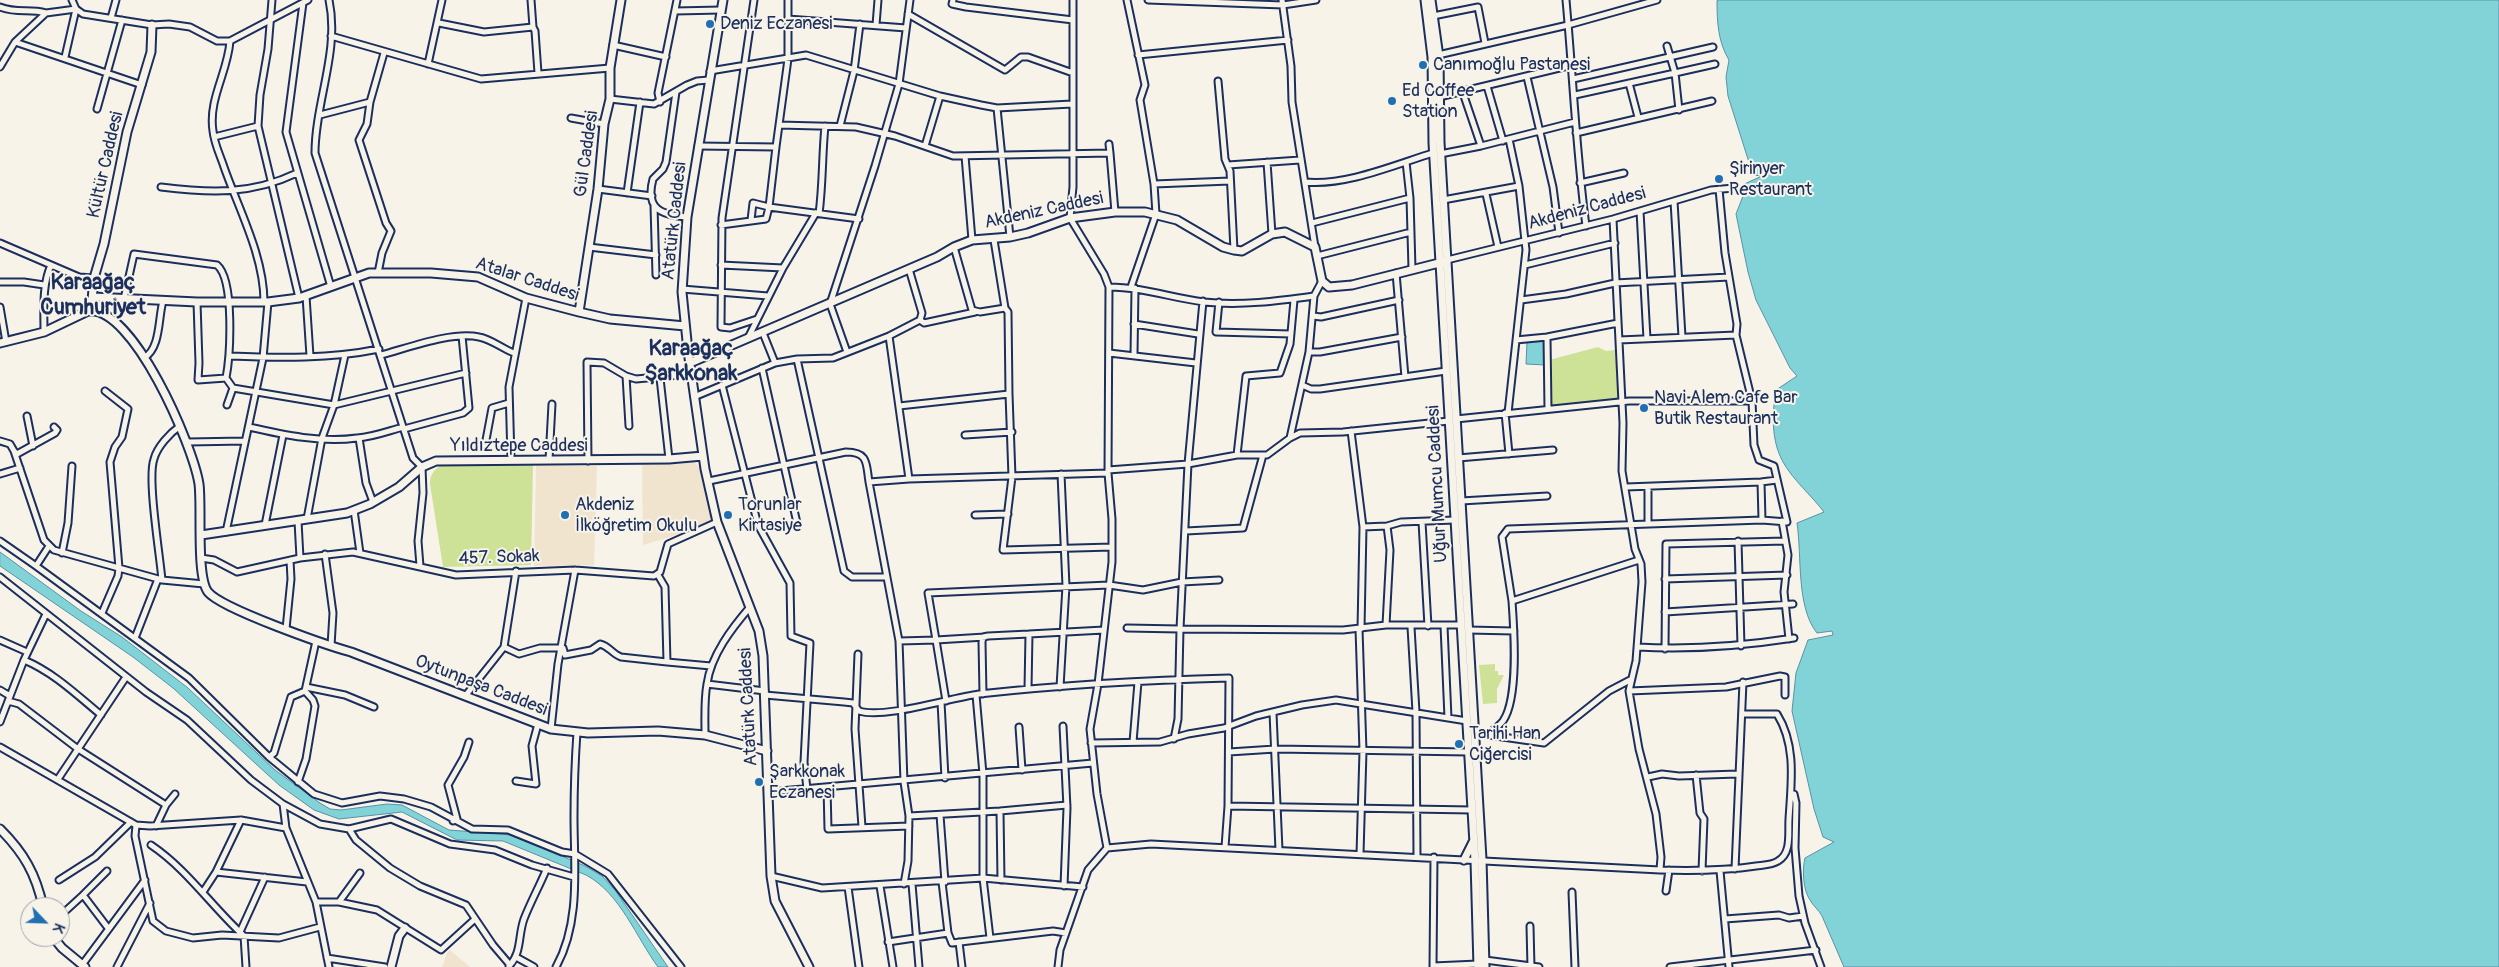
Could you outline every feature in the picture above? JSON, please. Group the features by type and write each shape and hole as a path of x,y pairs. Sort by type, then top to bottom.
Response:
{"street":[{"path":"72,0 76,9 83,14 152,25 190,26 217,41 230,41 305,1"},
{"path":"110,18 116,0"},
{"path":"272,0 272,20 260,95 258,126 302,297 310,356"},
{"path":"329,0 331,36 320,114 315,134 316,153 413,458 422,468 423,485 418,541 420,566"},
{"path":"428,64 442,0"},
{"path":"531,0 538,72"},
{"name":"Gül Caddesi","path":"579,312 598,189 604,124 610,99 610,68 621,0"},
{"path":"660,102 658,93 677,0"},
{"name":"Atatürk Caddesi","path":"723,0 709,71 687,217 682,289 685,326 703,456 717,522 759,631 765,693 771,876 774,901 809,967"},
{"path":"754,0 721,225 722,328 730,328 757,319"},
{"path":"721,225 766,219 788,59 788,0"},
{"path":"876,25 878,0"},
{"path":"847,352 830,304 859,219 899,84 910,0"},
{"path":"953,0 952,4 966,7 1073,20"},
{"path":"1073,0 1073,187 1070,218 1104,274 1109,287 1108,472 1112,547 1110,585 1098,684 1090,729 1093,763 1107,848"},
{"path":"1127,0 1145,85 1140,100 1154,184 1156,214 1133,287 1134,355"},
{"path":"1148,0 1283,2 1316,0"},
{"name":"Uğur Mumcu Caddesi","path":"1424,0 1435,97 1461,625 1471,733 1479,862 1481,965"},
{"name":"Uğur Mumcu Caddesi","path":"1431,0 1438,55 1435,97"},
{"path":"1566,0 1575,95 1574,122 1586,226"},
{"path":"1438,55 1568,25 1657,0"},
{"path":"305,1 286,132 331,287"},
{"path":"1283,2 1288,40 1292,102 1300,160 1322,281 1314,296 1309,352 1290,438"},
{"path":"0,7 13,12 36,10 46,13 76,9"},
{"path":"1434,16 1478,8 1485,43"},
{"path":"65,57 76,9"},
{"path":"675,11 721,10"},
{"path":"0,67 15,42 46,13"},
{"path":"908,14 1005,70 1021,57 1028,57 1073,74"},
{"path":"788,19 906,28"},
{"path":"97,109 122,20"},
{"path":"438,23 484,32 533,27"},
{"path":"840,126 854,71 860,24"},
{"name":"Kültür Caddesi","path":"89,311 93,297 94,278 104,244 127,132 151,52 152,25"},
{"path":"331,36 384,53 481,79 538,72 610,68"},
{"path":"1138,55 1288,40"},
{"path":"226,532 263,358 266,302 258,265 214,137 212,110 224,75 230,41"},
{"path":"15,42 65,57 142,85"},
{"path":"613,45 666,57"},
{"path":"1667,46 1675,73 1679,110"},
{"path":"1573,79 1713,47"},
{"path":"378,273 382,253 391,231 386,223 360,143 360,136 367,124 370,102 384,53"},
{"path":"709,71 806,55 940,96 997,108 1072,104"},
{"path":"1575,95 1715,64"},
{"path":"1435,97 1572,65"},
{"path":"1527,77 1553,187 1559,233"},
{"path":"610,99 654,104 697,81 709,80"},
{"path":"1218,81 1225,159 1228,165 1230,181 1234,250 1242,251 1272,234 1285,232 1315,247"},
{"path":"1629,83 1638,118"},
{"path":"1487,86 1506,140 1519,186 1526,241 1525,265 1506,413 1509,454"},
{"path":"656,275 652,196 653,179 663,169 666,162 676,92"},
{"path":"1463,92 1481,146"},
{"path":"925,146 940,96"},
{"path":"1576,134 1712,101"},
{"path":"320,114 370,102"},
{"path":"627,193 640,102"},
{"path":"997,108 1010,237"},
{"path":"571,118 604,124"},
{"path":"1305,182 1327,183 1437,154 1481,146 1574,122"},
{"path":"779,125 840,126 885,134 953,156 1110,153"},
{"path":"214,137 258,126"},
{"path":"748,339 783,268 818,213 824,171 821,164 825,126"},
{"path":"1109,144 1115,212"},
{"path":"698,146 776,147"},
{"name":"Uğur Mumcu Caddesi","path":"1437,154 1443,200 1446,371 1458,458 1461,500 1468,630 1470,721"},
{"path":"965,156 972,240"},
{"path":"1228,165 1300,160"},
{"path":"1267,162 1272,234"},
{"path":"1406,162 1410,198 1412,269"},
{"path":"1580,183 1624,173"},
{"path":"161,187 233,192 272,184 297,174"},
{"path":"1154,184 1230,181"},
{"path":"1443,200 1486,194 1519,186"},
{"name":"Akdeniz Caddesi","path":"1322,281 1329,287 1337,288 1559,233 1719,190 1734,188"},
{"path":"598,189 652,196"},
{"path":"1489,734 1504,720 1515,662 1512,601 1502,539 1506,530 1762,520 1788,522 1774,466 1759,460 1754,445 1752,401 1736,335 1734,299 1728,276 1719,190"},
{"path":"1486,194 1498,248"},
{"path":"1312,223 1410,198"},
{"path":"1674,202 1682,337"},
{"path":"751,220 753,203 769,207 859,219"},
{"path":"654,206 660,212 669,216 687,217"},
{"name":"Akdeniz Caddesi","path":"690,364 972,240 994,240 1028,233 1070,218 1115,212 1156,214 1177,220 1223,247 1234,250"},
{"path":"1640,212 1647,339"},
{"path":"1613,219 1624,442 1622,471 1626,486 1634,549 1639,560 1642,582 1638,647 1629,691 1639,749 1648,778 1658,830 1662,857 1660,870"},
{"path":"1317,256 1411,232"},
{"path":"994,240 1005,308 1008,312 1009,394 1012,432 1012,477 1003,550 1112,547"},
{"path":"0,243 79,277 94,278"},
{"path":"1525,265 1615,243"},
{"path":"589,247 656,255"},
{"path":"954,247 969,305 975,312"},
{"path":"124,299 131,261 136,254 217,265 222,271 229,301 230,356 226,378 234,388 334,405 466,374"},
{"path":"44,332 46,298 44,286 51,265"},
{"path":"722,265 783,268"},
{"path":"694,397 775,363 797,359 833,358 888,336 920,320 922,313 909,269"},
{"name":"Atalar Caddesi","path":"93,297 196,302 266,302 302,297 368,273 431,272 463,275 485,280 526,298 610,319 685,326"},
{"path":"1396,273 1405,377"},
{"path":"1520,300 1566,294 1616,283 1728,276"},
{"path":"0,282 24,282 44,286"},
{"path":"1109,287 1133,287 1203,302 1294,300 1314,296"},
{"path":"682,289 768,296"},
{"path":"511,459 509,388 514,353 526,298"},
{"path":"1237,455 1246,376 1280,373 1284,366 1291,334 1294,300"},
{"path":"1313,316 1321,317 1399,300"},
{"path":"144,358 150,354 155,345 164,301"},
{"path":"196,302 198,380 226,378"},
{"path":"1174,739 1180,679 1180,629 1188,464 1192,440 1198,334 1203,302"},
{"path":"1219,302 1216,332 1291,334"},
{"path":"0,308 3,342 44,332 89,311 105,314 119,324 144,358 188,442 198,484 204,584 160,580 62,552 49,546 44,540 14,451 10,444 0,441"},
{"path":"920,320 924,323 975,312 1005,308"},
{"path":"1516,340 1547,337 1618,323"},
{"path":"1134,324 1198,334"},
{"path":"763,333 775,363"},
{"path":"1619,340 1736,335"},
{"path":"381,355 462,336 480,337 514,353"},
{"path":"249,428 322,438 359,438 463,413 469,408 462,336"},
{"path":"888,336 909,479"},
{"path":"1309,352 1320,352 1402,337"},
{"path":"1547,337 1548,409"},
{"path":"230,356 263,358 345,355 379,349"},
{"path":"1109,353 1196,362"},
{"path":"307,520 322,438 334,405 345,355"},
{"path":"797,359 845,573 852,577 887,577"},
{"path":"588,460 587,362 604,362 626,376 636,379 691,374"},
{"path":"762,368 797,523"},
{"path":"1302,385 1311,389 1320,389 1446,371"},
{"path":"626,376 629,426"},
{"path":"660,378 669,459"},
{"path":"722,385 758,525 790,583 791,636 810,643 804,762 806,789"},
{"path":"227,405 234,388"},
{"path":"102,613 118,576 119,568 110,462 114,446 122,437 126,426 128,409 105,390"},
{"path":"899,406 1009,394"},
{"path":"869,482 1108,472 1188,464 1237,455 1272,453 1290,438 1300,433 1351,431 1506,413 1650,400 1722,403 1752,401"},
{"path":"486,440 492,408 510,403"},
{"path":"549,460 552,404"},
{"path":"27,416 34,446"},
{"path":"135,638 160,580 153,461 158,449 173,431 180,426"},
{"path":"14,451 17,454 34,446 55,433 57,430 54,427"},
{"path":"1351,431 1363,527 1360,629 1363,751 1360,854"},
{"path":"965,436 1012,432"},
{"path":"266,525 283,434"},
{"path":"359,438 366,483 373,502"},
{"path":"188,442 245,441"},
{"path":"1458,458 1553,450"},
{"path":"708,481 846,452 860,453 864,458 899,641 904,782 909,816 908,861 904,884"},
{"path":"1186,531 1243,528 1262,455"},
{"name":"Yıldıztepe Caddesi","path":"201,535 307,520 354,510 373,502 399,487 422,468 436,461 669,459 703,456"},
{"path":"62,552 68,523 72,466"},
{"path":"0,474 20,468"},
{"path":"1060,687 1066,586 1061,474"},
{"path":"1626,486 1648,487 1777,480"},
{"path":"1761,482 1762,520"},
{"path":"1648,487 1648,524"},
{"path":"1461,500 1547,496"},
{"path":"354,510 360,553"},
{"path":"976,515 1008,514"},
{"path":"1363,527 1388,526 1401,522 1455,520"},
{"path":"298,521 300,558"},
{"path":"1638,647 1742,646 1792,638 1785,605 1788,556 1782,521"},
{"path":"667,662 665,587 658,575 668,544 717,522"},
{"path":"1422,522 1428,626"},
{"path":"1386,625 1390,550 1388,526"},
{"path":"0,541 102,613 189,678 268,757 314,794 332,801 348,802 380,796 404,798 432,807 453,821 472,829 508,830 562,852 575,854 608,874 681,967"},
{"path":"1738,541 1742,646"},
{"path":"1665,648 1666,544 1785,541"},
{"path":"36,566 49,546"},
{"name":"457. Sokak","path":"201,558 214,560 237,572 325,554 360,553 456,575 575,570 658,575"},
{"path":"325,554 333,614 331,646"},
{"path":"286,629 291,579 290,560"},
{"path":"1512,601 1639,560"},
{"path":"551,729 558,664 563,648 575,570"},
{"path":"466,695 504,647 516,571"},
{"path":"1665,578 1787,575"},
{"path":"0,577 126,677 187,720 217,751 283,804 320,824 349,829 391,819 450,844 465,848 495,850 532,865 574,877"},
{"path":"945,778 944,701 928,593 1110,585 1143,590 1182,582 1220,580"},
{"name":"Oytunpaşa Caddesi","path":"204,584 209,593 219,600 286,629 466,695 551,729 577,732 658,730 705,735 766,751"},
{"path":"1665,612 1741,609 1793,604"},
{"path":"705,735 707,684 711,666 734,626 750,607"},
{"path":"0,722 27,652 46,614"},
{"path":"1127,628 1360,629 1386,625 1411,627 1461,625"},
{"path":"1444,626 1448,718"},
{"path":"1411,627 1416,712 1417,856"},
{"path":"899,641 1104,630"},
{"path":"1468,630 1514,631"},
{"path":"1028,689 1029,634"},
{"path":"983,694 982,642 985,637"},
{"path":"0,640 27,652"},
{"path":"298,782 306,759 315,706 305,689 316,641"},
{"path":"563,648 565,655 591,650 600,644 621,657 711,666"},
{"path":"504,647 519,654 540,648 563,648"},
{"path":"858,654 855,729 862,827"},
{"path":"24,660 37,665 66,685 101,715"},
{"path":"58,779 126,677"},
{"path":"1629,691 1726,687 1743,682 1785,677 1785,695"},
{"path":"707,684 806,699 854,703 856,707 864,712 900,709 976,695 1028,689 1180,679 1229,678 1228,806 1224,847"},
{"path":"1471,733 1544,743 1609,691 1630,680"},
{"path":"1133,742 1138,682"},
{"path":"1735,869 1737,774 1743,714 1743,682"},
{"path":"268,757 274,753 291,697 305,689 346,695 374,707"},
{"path":"0,690 78,749 166,805"},
{"path":"976,695 983,774 983,878 990,938"},
{"path":"1091,743 1174,739 1188,734 1229,727 1256,716 1327,700 1470,721"},
{"path":"1273,713 1278,850"},
{"path":"1058,967 1066,933 1088,870 1107,848 1151,844 1417,856 1479,862 1702,871 1720,871 1775,863 1782,859 1789,840 1793,791 1790,753 1786,733 1777,714 1743,714"},
{"path":"516,781 536,784 532,746 538,724"},
{"path":"1062,726 1063,766 1067,805 1064,886"},
{"path":"1018,727 1022,770"},
{"path":"556,967 570,937 574,904 574,789 577,732"},
{"name":"Uğur Mumcu Caddesi","path":"1471,733 1469,752 1472,810 1474,839 1479,862"},
{"path":"453,821 456,819 448,785 464,757 469,742"},
{"path":"0,747 134,824 156,826 241,820 286,828"},
{"path":"1229,752 1275,749 1469,752"},
{"path":"769,792 904,782 1093,763"},
{"path":"1648,778 1662,774 1737,774"},
{"path":"1696,775 1700,813 1704,819 1702,871"},
{"path":"828,787 828,829 909,826"},
{"path":"1793,791 1796,803 1799,896 1803,916 1821,967"},
{"path":"156,826 166,805 176,794"},
{"path":"283,804 286,828 316,902 329,967"},
{"path":"909,816 1067,805"},
{"path":"1228,806 1472,810"},
{"path":"1000,811 1001,880"},
{"path":"940,815 943,882 948,934 952,943 1053,931 1066,933"},
{"path":"203,892 216,872 241,820"},
{"path":"59,880 95,857 134,824"},
{"path":"134,824 153,921 159,927 176,935 193,938 242,934 279,938 320,927"},
{"path":"0,829 26,857 34,875 40,897"},
{"path":"349,829 356,840 390,868 420,886 466,905 492,945 509,966 516,957 525,918 547,868"},
{"path":"1464,860 1474,839"},
{"path":"152,845 166,855 242,934"},
{"path":"1434,857 1433,966 1539,967"},
{"path":"1666,891 1669,870"},
{"path":"70,907 107,871"},
{"path":"1720,871 1729,967"},
{"path":"216,872 307,882"},
{"path":"339,902 360,873"},
{"path":"771,876 813,887 848,888 983,878 1083,887"},
{"path":"246,967 242,934 265,877"},
{"path":"64,947 84,966 108,928 144,880"},
{"path":"912,884 919,967"},
{"path":"880,886 893,967"},
{"path":"848,888 859,967"},
{"path":"1572,892 1576,967"},
{"path":"83,895 108,928"},
{"path":"117,967 150,902"},
{"path":"316,902 339,902 377,910 441,950 475,919"},
{"path":"1725,919 1779,914 1789,918 1803,916"},
{"path":"1530,926 1531,967"},
{"path":"391,967 401,933 405,928"},
{"path":"888,942 948,934"},
{"path":"959,942 962,967"},
{"path":"1670,967 1816,950"},
{"path":"516,957 534,967"},
{"path":"327,958 386,967"}],"shaded area":[{"path":"694,462 702,469 711,520 700,528 643,545 642,465"},
{"name":"Akdeniz İlköğretim Okulu","path":"536,465 597,466 594,565 534,566"},
{"path":"450,950 470,967 442,967"}],"green space":[{"path":"1598,347 1606,351 1615,350 1618,397 1615,400 1550,406 1549,360"},
{"path":"533,465 531,565 443,567 430,484 431,476 434,472 440,466"},
{"path":"1495,664 1495,671 1498,671 1498,675 1504,675 1497,689 1497,703 1483,704 1479,665"}],"water":[{"path":"2499,0 2499,967 1844,967 1822,916 1810,900 1805,885 1803,874 1805,858 1834,842 1823,837 1814,809 1792,711 1796,673 1808,640 1833,635 1832,631 1817,633 1810,622 1801,581 1797,523 1824,512 1787,469 1779,454 1774,436 1773,418 1776,390 1797,376 1790,368 1756,300 1736,214 1743,196 1742,185 1762,176 1753,175 1728,96 1726,77 1729,60 1722,46 1718,24 1717,1"},
{"path":"1545,341 1545,365 1526,364 1527,342"},
{"path":"0,552 81,611 122,637 188,688 275,770 320,803 330,809 341,810 387,804 402,805 449,830 513,835 585,866 602,876 615,890 668,967 658,967 618,904 598,883 586,875 503,841 457,840 402,812 339,819 314,810 279,785 173,688 133,657 0,566"}],"place":[{"name":"Deniz Eczanesi","path":"710,24"},
{"name":"Canımoğlu Pastanesi","path":"1423,65"},
{"name":"Ed Coffee Station","path":"1392,101"},
{"name":"Şirinyer Restaurant","path":"1719,179"},
{"name":"Navi Alem Cafe Bar Butik Restaurant","path":"1644,408"},
{"name":"Akdeniz İlköğretim Okulu","path":"565,515"},
{"name":"Torunlar Kirtasiye","path":"728,515"},
{"name":"Tarihi Han Ciğercisi","path":"1459,744"},
{"name":"Şarkkonak Eczanesi","path":"759,782"}],"district":[{"name":"Karaağaç Cumhuriyet","path":"93,296"},
{"name":"Karaağaç Şarkkonak","path":"691,362"}]}
